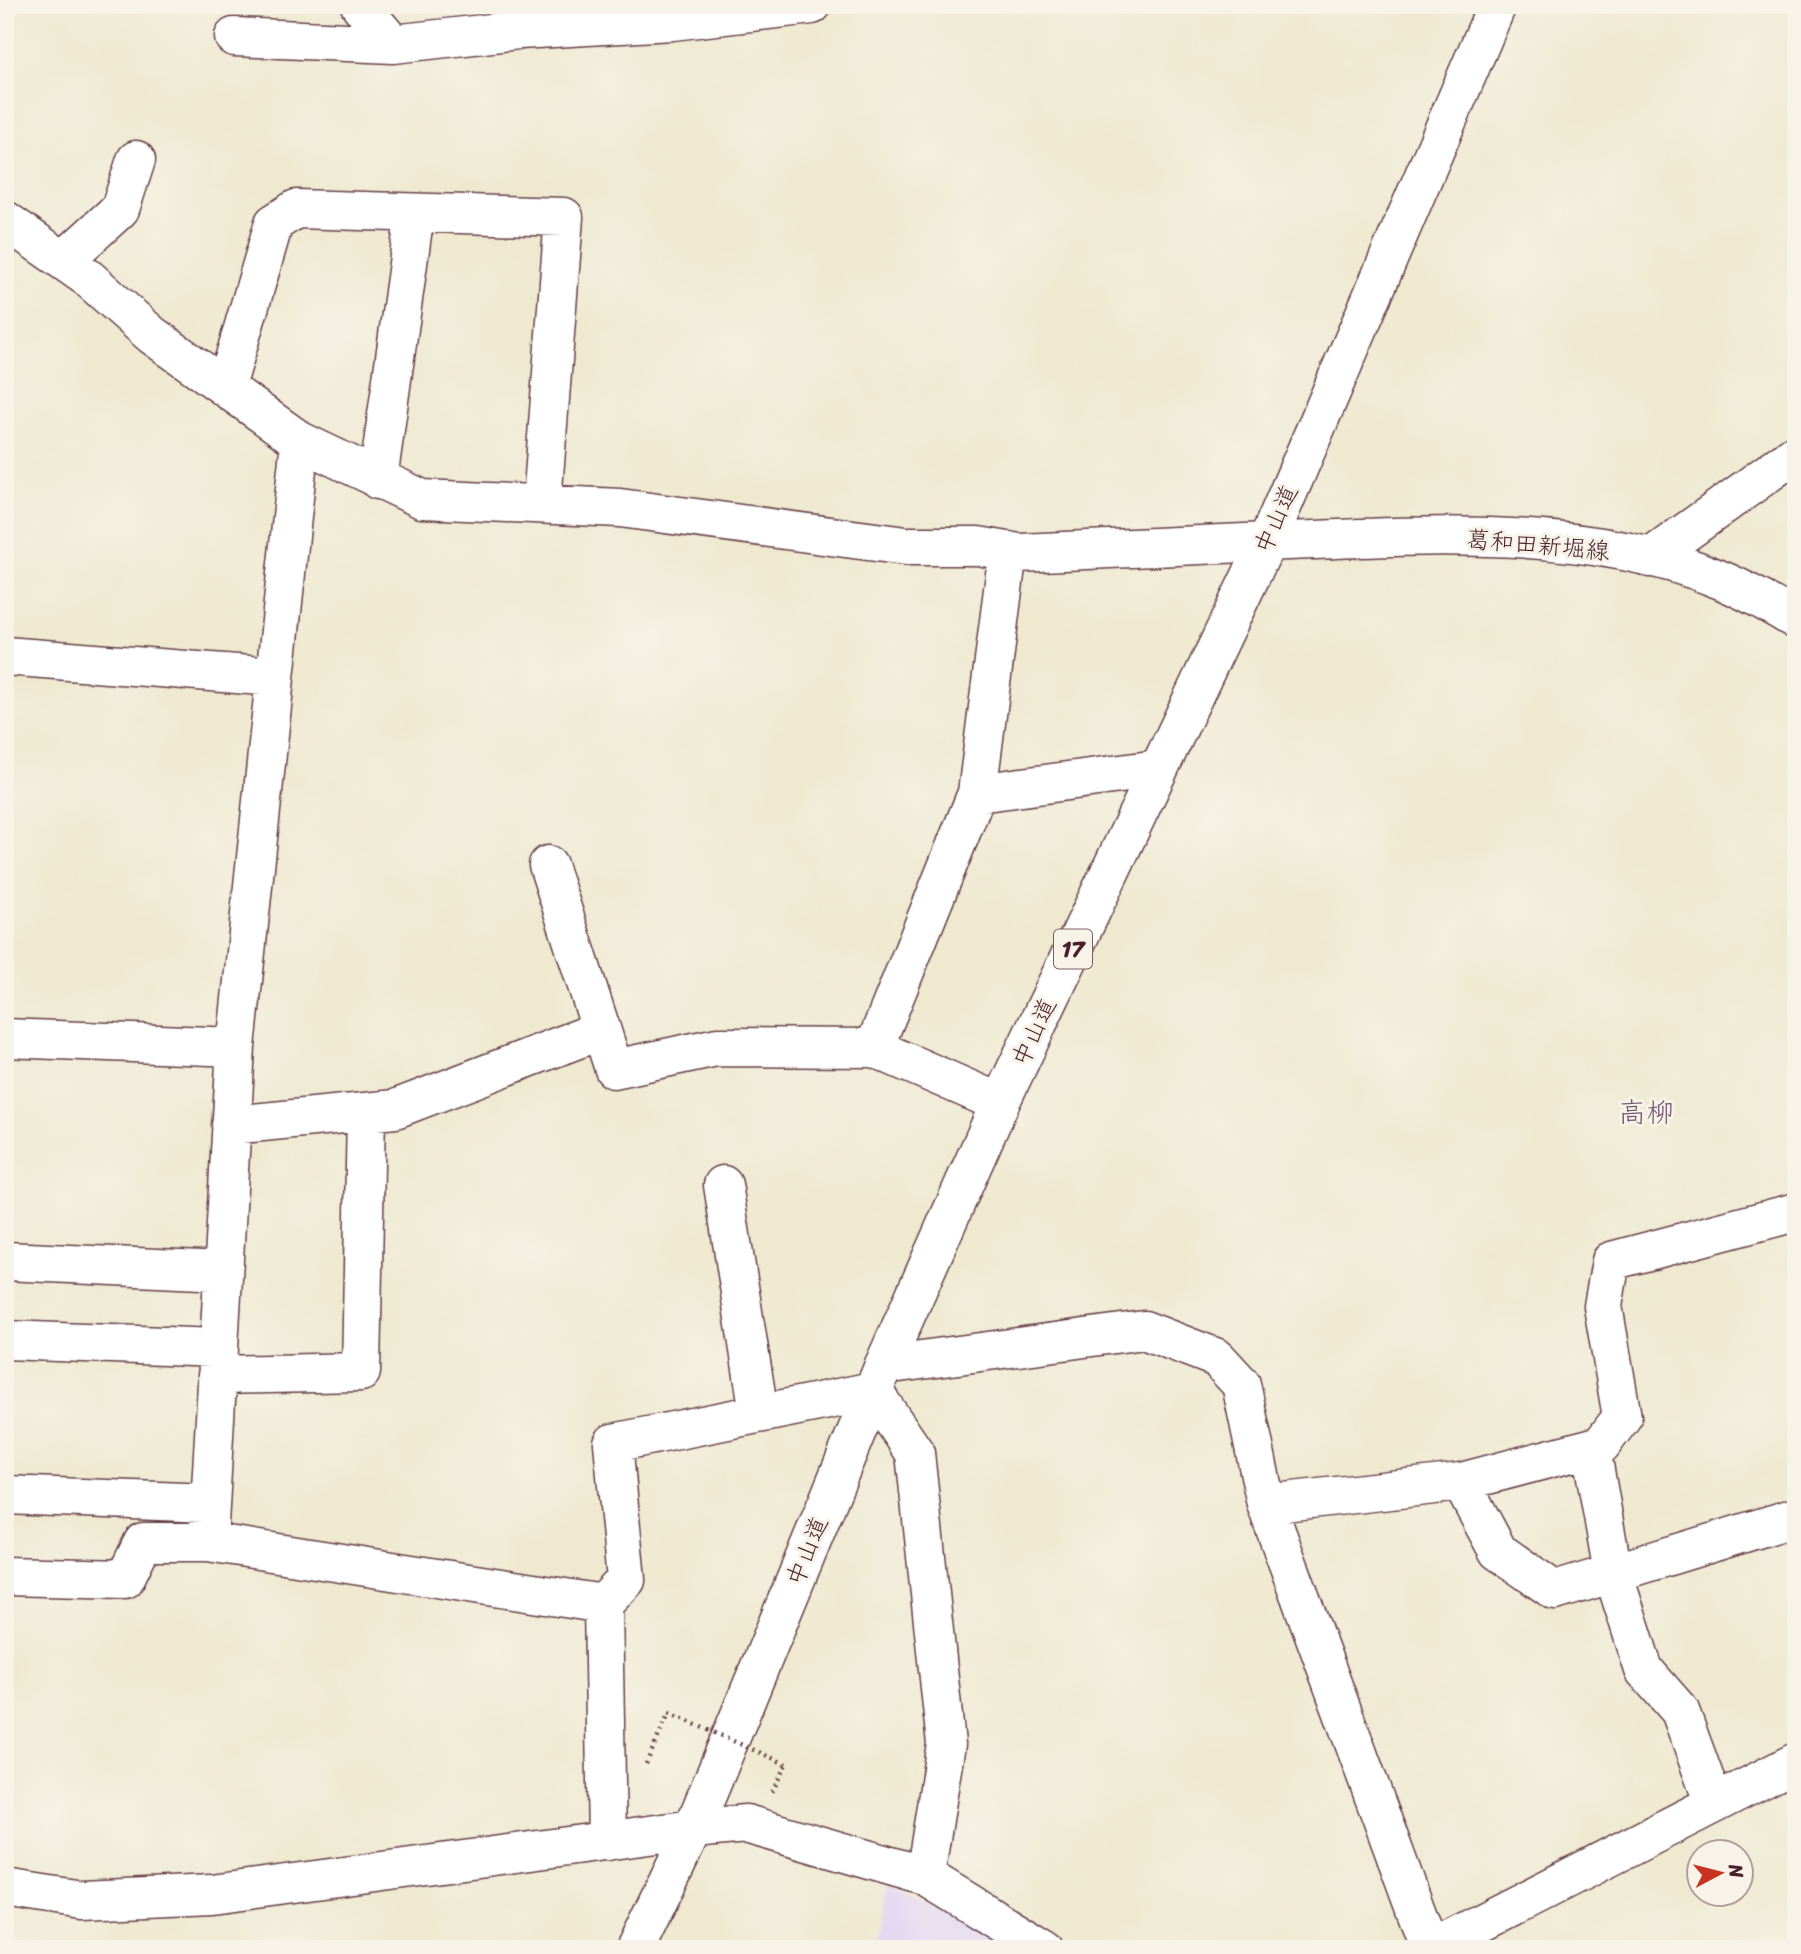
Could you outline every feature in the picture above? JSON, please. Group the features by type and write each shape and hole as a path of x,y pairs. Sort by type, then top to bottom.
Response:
{"main road":[{"path":"360,5 393,44"},
{"name":"中山道","path":"635,1949 693,1829 879,1378 1000,1103 1267,542 1497,5"},
{"path":"234,37 393,44 527,18 796,7"},
{"path":"64,261 120,209 136,160"},
{"path":"226,387 274,223 296,209 564,217 542,502"},
{"path":"377,480 415,213"},
{"name":"葛和田新堀線","path":"5,220 64,261 152,335 300,441 377,480 422,499 472,503 542,502 690,516 806,535 906,546 978,546 1008,551 1479,537 1583,545 1650,558 1714,577 1796,620"},
{"path":"208,1542 236,1047 300,441"},
{"path":"1650,558 1796,453"},
{"path":"874,1048 977,793 1008,551"},
{"path":"5,656 275,677"},
{"path":"977,793 1158,769"},
{"path":"548,865 614,1069 717,1047 874,1048 1000,1103"},
{"path":"231,1125 395,1109 601,1030"},
{"path":"5,1038 236,1047"},
{"path":"5,1340 218,1362 361,1372 366,1112"},
{"path":"723,1185 759,1413"},
{"path":"1266,1504 1461,1482 1601,1445 1622,1417 1603,1306 1611,1261 1796,1212"},
{"path":"5,1261 223,1272"},
{"path":"607,1841 603,1604 626,1580 613,1443 759,1413 879,1378 1144,1330 1217,1358 1241,1384 1266,1504 1430,1949 1796,1762"},
{"path":"879,1378 915,1453 946,1744 925,1876"},
{"path":"1591,1448 1613,1573 1644,1670 1680,1711 1714,1804"},
{"path":"1461,1482 1498,1551 1555,1591 1796,1517"},
{"path":"5,1495 210,1503"},
{"path":"5,1576 125,1578 143,1542 208,1542 603,1604"},
{"path":"5,1888 82,1900 212,1894 746,1824 925,1876 1044,1949"},
{"path":"641,1949 658,1898"}],"path":[{"path":"642,1775 669,1713 786,1764"}],"shaded area":[{"path":"888,1883 948,1913 1006,1949 874,1949"}],"district":[{"name":"高柳","path":"1646,1112"}]}
